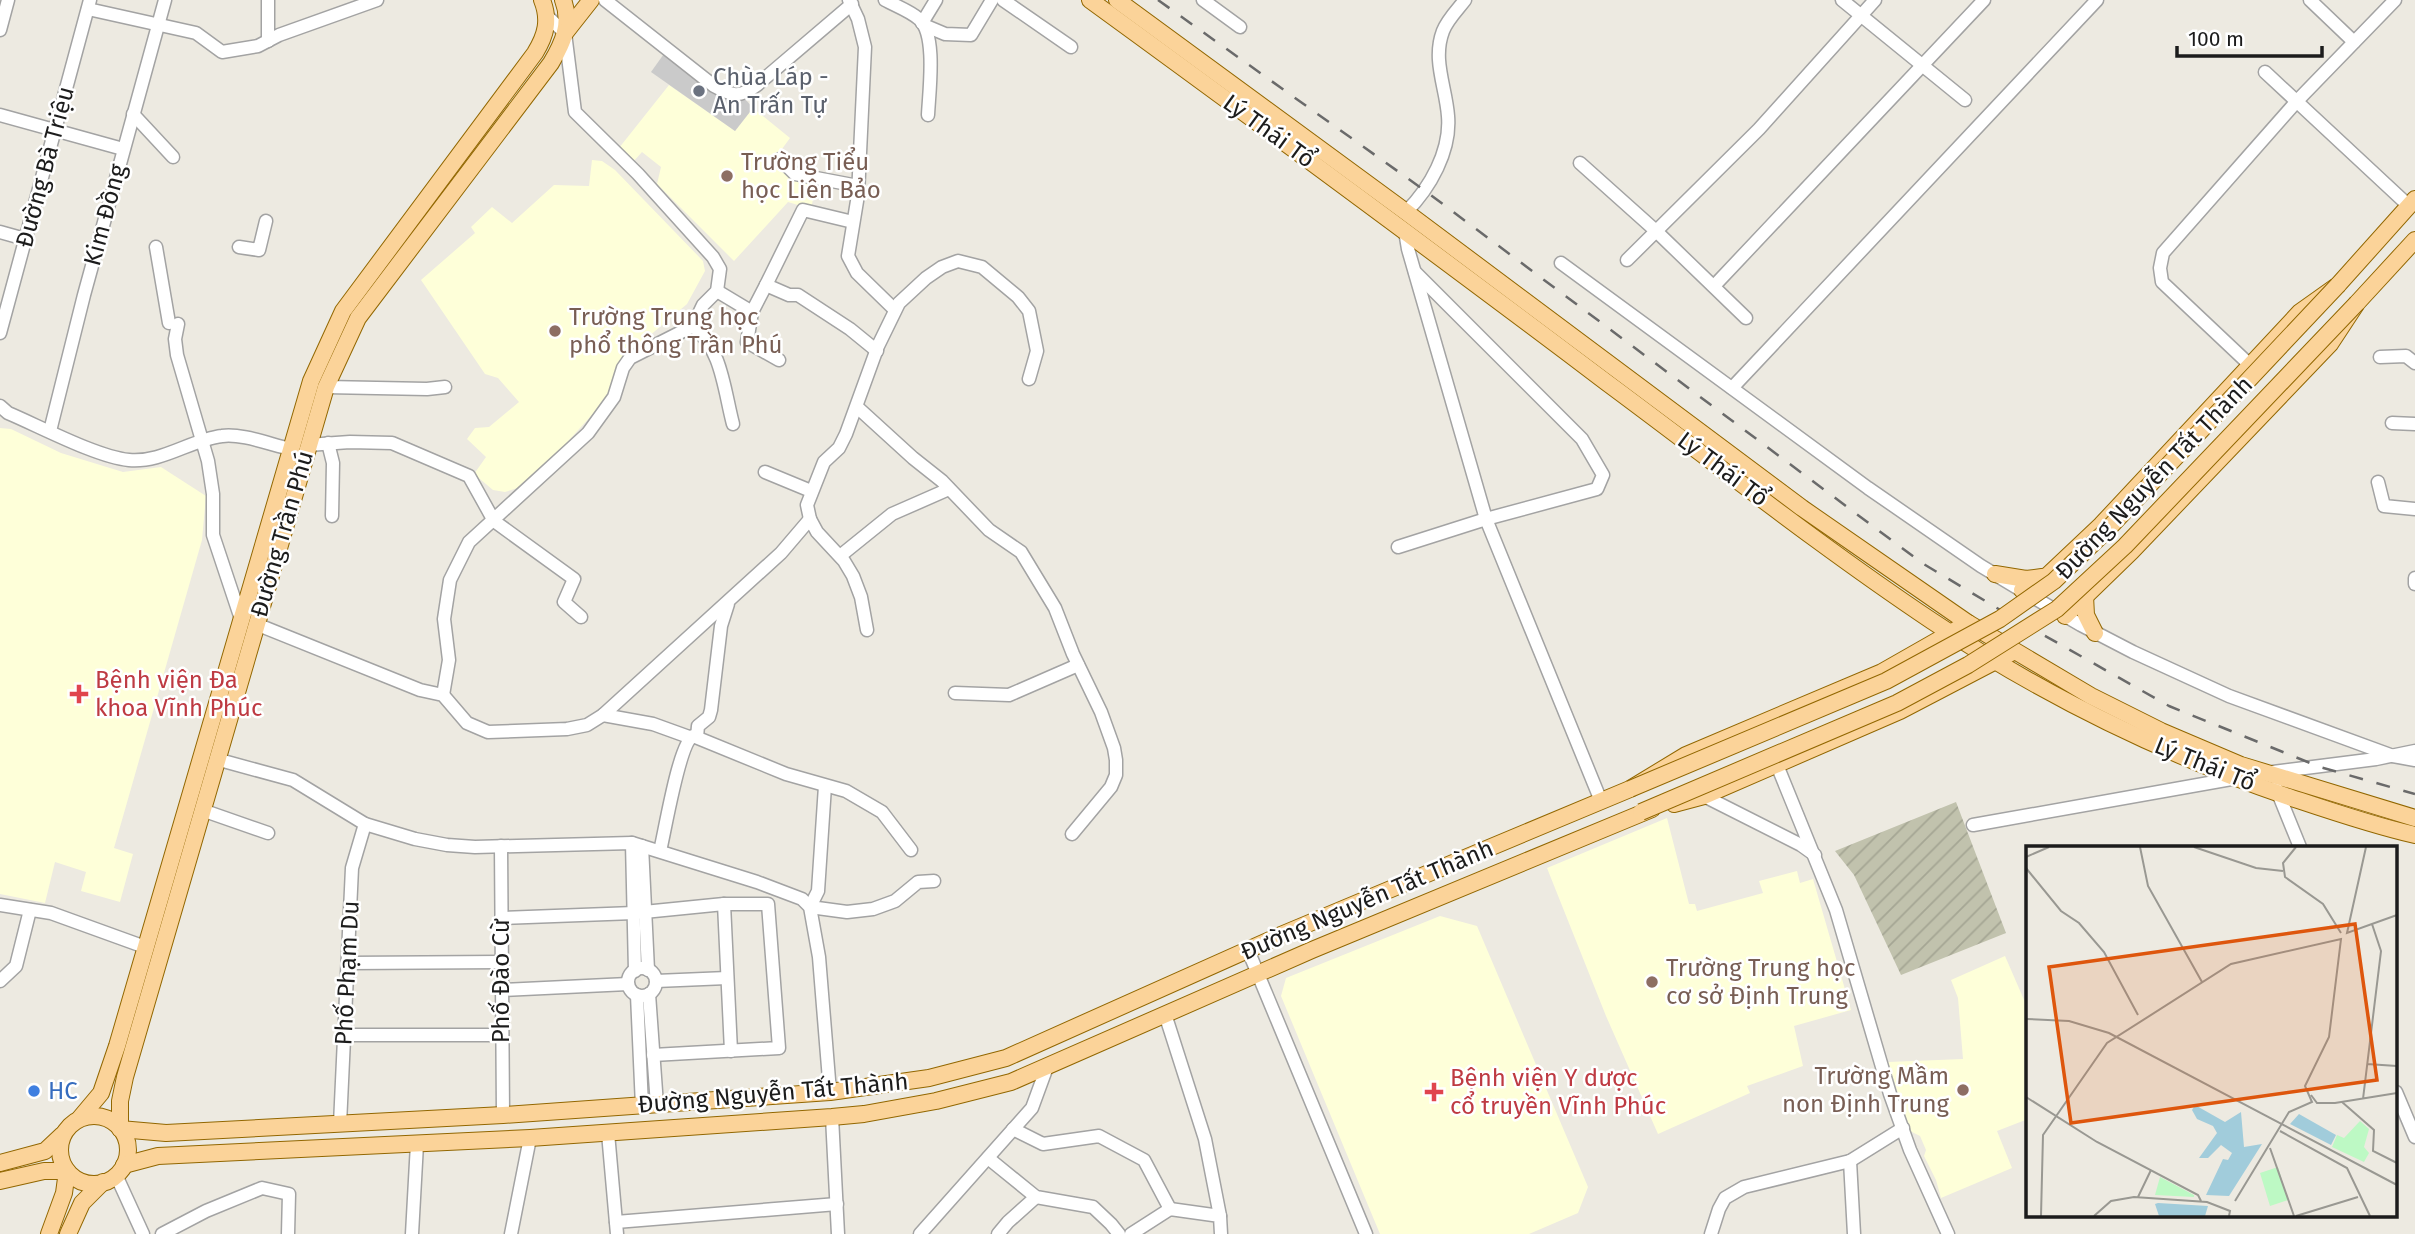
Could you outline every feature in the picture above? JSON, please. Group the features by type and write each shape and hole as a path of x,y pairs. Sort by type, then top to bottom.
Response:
{"main road":[{"name":"Đường Trần Phú","path":"80,1118 98,1098 107,1079 145,947 248,621 326,387 358,318 544,74 565,33 567,16 563,0"},
{"path":"565,33 591,0"},
{"name":"Lý Thái Tổ","path":"1090,0 1349,181 1406,212 1530,314 1791,520 1926,617 2020,675 2157,746 2278,793 2415,835"},
{"name":"Lý Thái Tổ","path":"1117,0 1349,181 1405,232 1530,314 1802,508 2013,652 2161,731 2269,774 2415,818"},
{"name":"Đường Trần Phú","path":"120,1129 120,1101 125,1077 216,759 291,449 311,381 343,311 528,64 544,35 545,8"},
{"name":"Đường Nguyễn Tất Thành","path":"120,1129 166,1133 340,1124 830,1092 929,1078 1006,1058 1367,899 1886,681 2000,619 2054,581 2107,530 2412,203"},
{"name":"Đường Nguyễn Tất Thành","path":"114,1174 141,1159 166,1155 530,1138 864,1114 936,1101 1011,1082 1258,973 1897,703 1990,652 2057,609 2125,546 2415,240"},
{"path":"2022,590 2048,575 2075,550 2300,312 2338,285"},
{"path":"2065,616 2332,342 2357,303"},
{"path":"2075,550 2076,560 2083,570 2096,576 2106,575"},
{"path":"1995,574 2026,579 2048,575"},
{"path":"2085,596 2086,615 2095,633"},
{"path":"1914,655 1925,639 1928,627 1926,617"},
{"path":"1630,789 1686,755 1882,672 1968,623"},
{"path":"1934,644 1948,650 1954,659 1957,669 1954,684"},
{"path":"1640,812 1704,796 1777,765 1900,711 2013,652"},
{"path":"1973,674 1991,671 2020,675"},
{"path":"1367,899 1376,923"},
{"path":"1045,1041 1046,1067"},
{"path":"650,1105 650,1130"},
{"path":"0,1163 45,1152 80,1118 102,1117 112,1121 120,1129 128,1146 114,1174 82,1203 68,1234"},
{"path":"49,1234 64,1193 67,1171 60,1152 64,1133"},
{"path":"0,1181 44,1171 67,1171 83,1182 114,1174"}],"street":[{"path":"0,30 8,0"},
{"name":"Kim Đồng","path":"50,431 123,149 165,0"},
{"path":"268,0 268,41"},
{"path":"89,4 158,25 196,33 222,52 258,46 377,0"},
{"path":"605,0 715,86 727,93 739,95 747,93 757,85 851,2 864,47 858,186 848,256 857,273 895,310"},
{"path":"885,0 945,34 971,35 992,0"},
{"path":"928,115 930,52 924,24 936,0"},
{"path":"1003,0 1071,47"},
{"path":"1203,0 1240,27"},
{"path":"1406,212 1424,190 1445,150 1448,116 1438,64 1443,30 1465,0"},
{"path":"1842,0 1965,100"},
{"path":"1627,260 1759,129 1875,0"},
{"path":"1714,286 1984,0"},
{"path":"1732,388 2097,0"},
{"path":"2310,0 2354,42"},
{"path":"2250,365 2162,282 2163,253 2297,102 2395,0"},
{"name":"Đường Bà Triệu","path":"0,333 89,4"},
{"path":"443,695 449,660 444,619 450,580 468,542 494,521 593,427 614,397 623,368 630,358 692,326 703,305 717,291 720,269 713,257 638,174 575,111 565,33 545,8"},
{"path":"2265,72 2412,203"},
{"path":"133,114 173,157"},
{"path":"0,115 123,149"},
{"path":"780,159 795,174 858,186"},
{"path":"1580,163 1656,231 1746,318"},
{"path":"779,360 747,342 752,312 803,210 853,222"},
{"path":"239,247 259,250 266,221"},
{"path":"0,232 26,239"},
{"path":"1405,232 1486,519 1601,801"},
{"path":"156,247 177,355 208,461 213,494 213,535 248,621 420,690 443,695 467,723 488,732 567,729 587,725 603,715 730,600 810,519"},
{"path":"867,630 861,597 853,576 840,556 817,532 807,505 824,462 839,448 895,310 908,293 942,267 958,261 982,267 1018,297 1029,311 1037,351 1029,379"},
{"path":"1561,263 1868,488 1995,574 2065,616 2095,633 2229,696 2393,755 2415,760"},
{"path":"1398,547 1486,519 1597,489 1603,475 1581,439 1414,270"},
{"path":"766,285 789,295 798,295 850,329 877,351"},
{"path":"717,291 752,312"},
{"path":"692,326 705,335 715,355 733,424"},
{"path":"2380,357 2406,356 2415,363"},
{"path":"326,387 445,387"},
{"path":"0,406 8,413 50,431 113,457 129,460 166,455 224,435 244,437 291,449"},
{"path":"857,407 949,489 989,530 1021,552 1055,608 1114,748 1116,775 1102,800 1072,834"},
{"path":"2392,423 2415,424"},
{"path":"328,443 333,463 332,516"},
{"path":"308,445 393,443 469,476 494,521 575,579 564,602 581,617"},
{"path":"765,472 811,491"},
{"path":"2378,482 2384,506 2415,509"},
{"path":"840,556 892,514 949,489"},
{"path":"2415,578 2415,584"},
{"path":"660,851 678,766 698,726 709,717 711,710 721,626 730,600"},
{"path":"955,693 1009,695 1078,665"},
{"path":"603,715 653,724 786,774 846,791 882,812 911,849"},
{"path":"1973,825 2235,778 2415,751"},
{"path":"216,759 293,780 365,824 415,839 447,845 637,844 802,899 810,907 819,957 830,1092"},
{"path":"1777,765 1836,910 1890,1094 1948,1234"},
{"path":"2269,774 2300,846"},
{"path":"810,907 818,891 825,786"},
{"path":"1704,796 1801,845 1815,855"},
{"path":"202,810 268,833"},
{"name":"Phố Phạm Du","path":"340,1124 352,868 365,824"},
{"path":"637,844 641,970"},
{"name":"Phố Đào Cừ","path":"501,846 503,1115"},
{"path":"810,907 847,912 873,909 895,901 918,882 934,881"},
{"path":"724,904 731,1051"},
{"path":"501,918 724,904 768,904 779,1048 653,1055"},
{"path":"0,905 51,913 145,947"},
{"path":"0,981 16,966 30,910"},
{"path":"1248,950 1366,1234"},
{"path":"348,963 501,962"},
{"path":"641,970 653,973 656,981 654,989 643,995 630,989 628,984 629,978 641,970"},
{"path":"656,981 727,978"},
{"path":"501,990 628,984"},
{"path":"643,995 653,1055 650,1105"},
{"path":"643,995 650,1105"},
{"path":"1165,1014 1205,1139 1221,1234"},
{"path":"344,1035 501,1035"},
{"path":"920,1234 1032,1108 1046,1067"},
{"path":"2398,1097 2415,1138"},
{"path":"832,1117 838,1234"},
{"path":"1712,1234 1719,1209 1726,1198 1744,1187 1850,1161 1903,1128"},
{"path":"1013,1129 1042,1144 1099,1136 1144,1160 1170,1209"},
{"path":"608,1133 616,1228 837,1204"},
{"path":"511,1234 530,1138"},
{"path":"412,1234 416,1144"},
{"path":"988,1158 1036,1197 1093,1207 1119,1234"},
{"path":"1850,1161 1854,1234"},
{"path":"114,1174 143,1234"},
{"path":"162,1234 206,1211 262,1188 289,1194 288,1234"},
{"path":"998,1234 1036,1197"},
{"path":"1131,1234 1170,1209 1220,1216"}],"shaded area":[{"name":"Chùa Láp - An Trấn Tự","path":"666,51 745,99 753,108 735,131 651,72"},
{"name":"Trường Tiểu học Liên Bảo","path":"669,85 735,131 753,108 790,138 774,160 815,190 811,209 788,202 734,261 657,184 661,167 642,152 633,162 619,148"},
{"name":"Trường Trung học phổ thông Trần Phú","path":"592,160 602,161 615,170 703,261 705,271 687,304 622,359 610,395 560,450 524,486 505,492 493,490 474,474 486,457 467,439 475,428 489,427 519,402 498,378 485,374 421,280 475,233 471,227 492,207 512,223 554,185 589,186"},
{"name":"Bệnh viện Đa khoa Vĩnh Phúc","path":"0,428 11,429 61,453 123,472 161,467 206,496 202,540 114,848 133,854 120,902 81,891 86,872 55,862 45,903 0,894"},
{"path":"1956,802 2006,933 1901,975 1854,875 1835,851"},
{"name":"Trường Trung học cơ sở Định Trung","path":"1667,818 1689,904 1695,904 1697,911 1763,893 1759,881 1797,871 1800,883 1813,879 1851,1010 1794,1026 1803,1066 1747,1086 1750,1093 1658,1134 1606,1016 1547,868"},
{"name":"Bệnh viện Y dược cổ truyền Vĩnh Phúc","path":"1440,916 1477,926 1588,1187 1578,1213 1529,1234 1380,1234 1281,996 1286,978"},
{"name":"Trường Mầm non Định Trung","path":"2005,956 2026,1004 2026,1120 1997,1131 2012,1168 1941,1198 1936,1180 1924,1156 1926,1150 1920,1136 1910,1131 1888,1062 1963,1059 1958,998 1951,980"}],"railway":[{"path":"1158,0 1424,190 1922,563 2169,706 2320,767 2415,794"}],"place":[{"name":"Chùa Láp - An Trấn Tự","path":"699,91"},
{"name":"Trường Tiểu học Liên Bảo","path":"727,176"},
{"name":"Trường Trung học phổ thông Trần Phú","path":"555,331"},
{"name":"Bệnh viện Đa khoa Vĩnh Phúc","path":"79,694"},
{"name":"Trường Trung học cơ sở Định Trung","path":"1652,982"},
{"name":"Trường Mầm non Định Trung","path":"1963,1090"},
{"name":"HC","path":"34,1091"},
{"name":"Bệnh viện Y dược cổ truyền Vĩnh Phúc","path":"1434,1092"}]}
